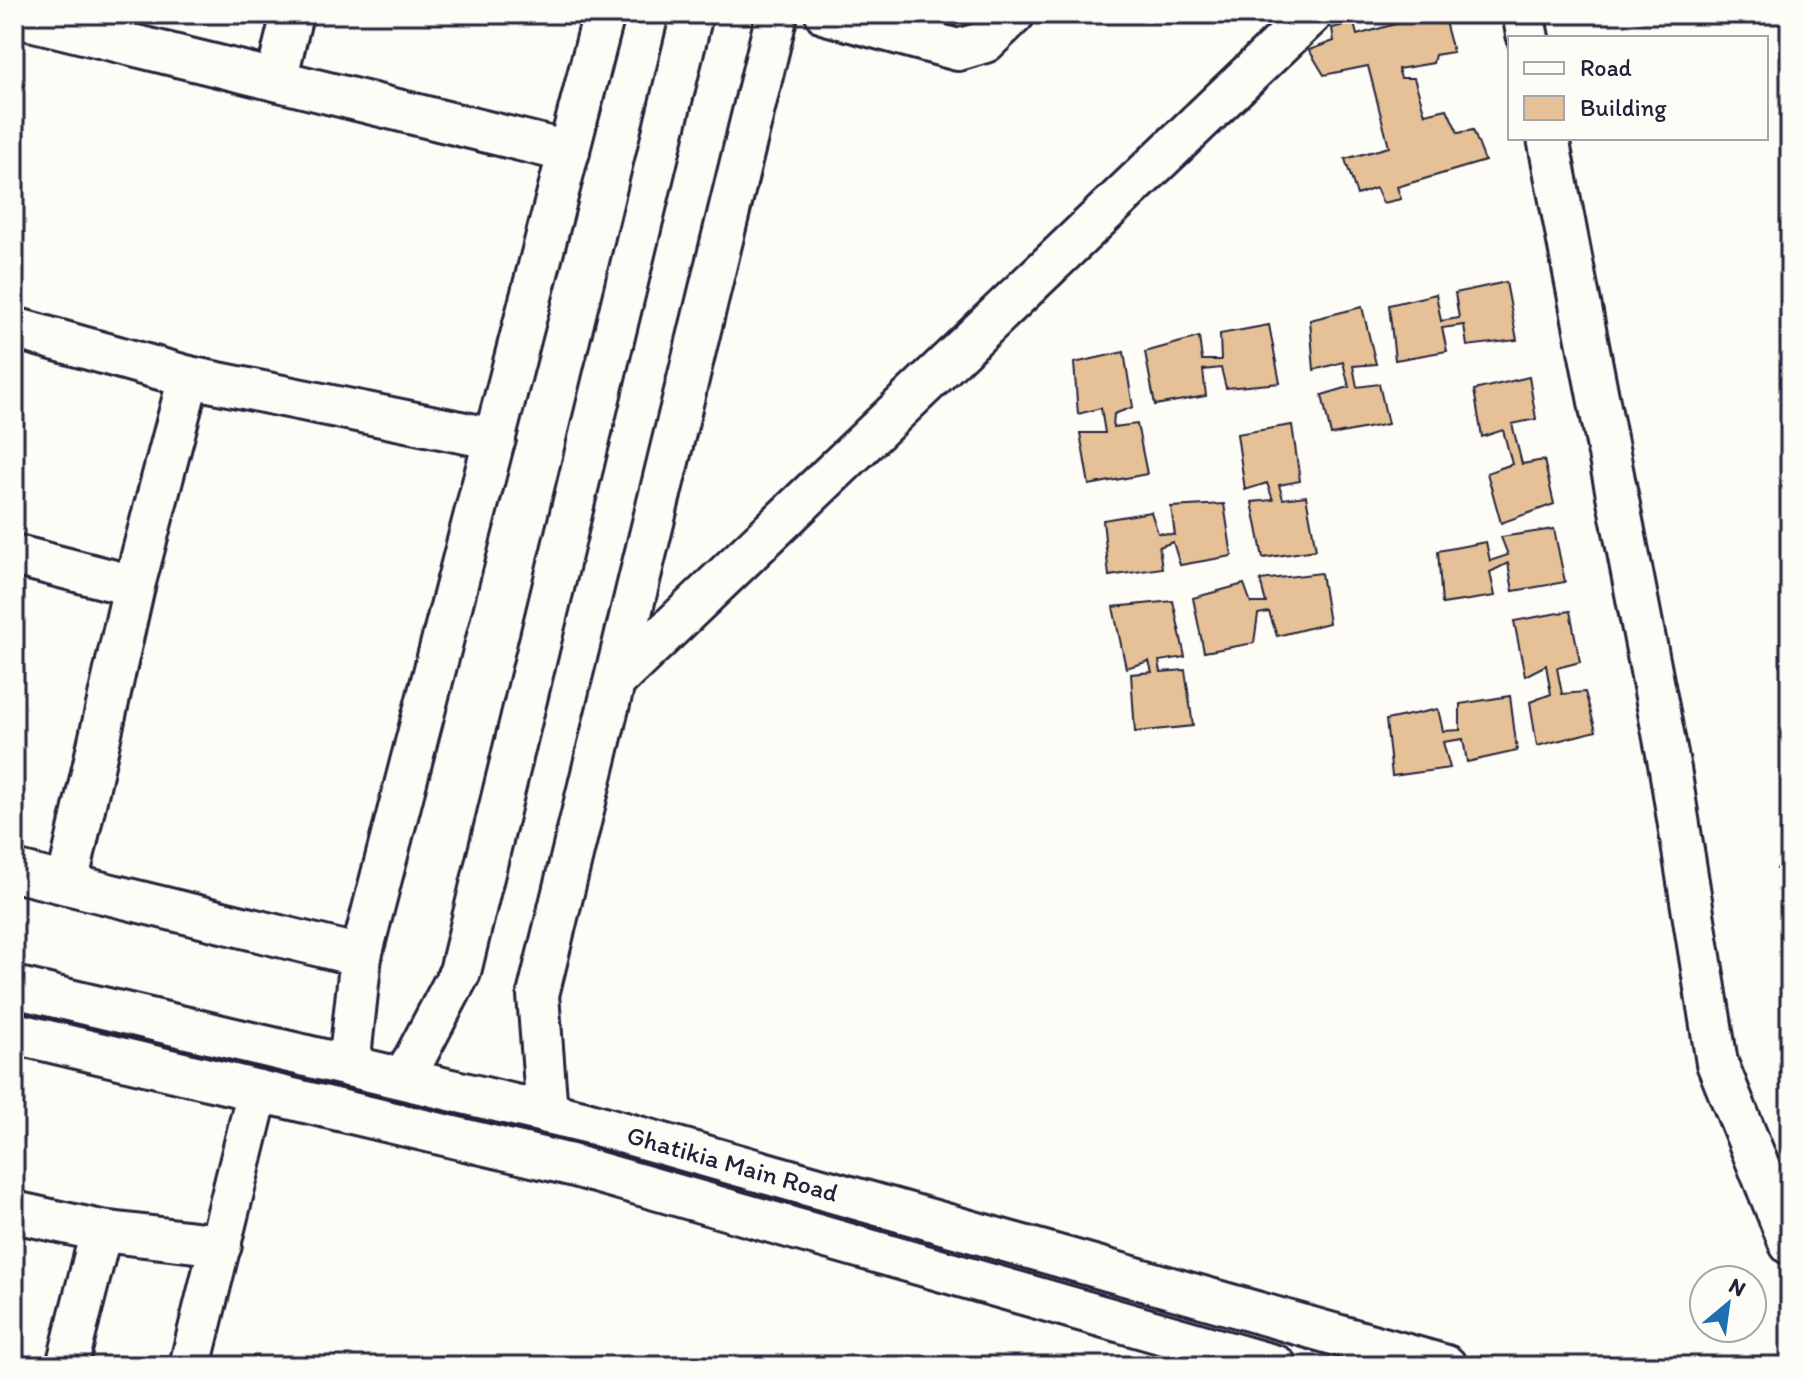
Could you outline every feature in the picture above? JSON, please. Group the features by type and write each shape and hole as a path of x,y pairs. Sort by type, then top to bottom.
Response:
{"street":[{"path":"276,80 292,14"},
{"path":"349,1066 361,956 604,14"},
{"path":"405,1077 460,972 692,14"},
{"path":"547,1113 538,995 777,14"},
{"path":"826,14 886,22 958,50 985,42 1014,14"},
{"path":"615,681 1312,14"},
{"path":"1523,14 1528,36"},
{"path":"14,16 569,152"},
{"path":"1548,140 1670,769 1717,1063 1790,1244"},
{"path":"14,328 189,377 495,439"},
{"path":"67,884 134,586 189,377"},
{"path":"14,555 134,586"},
{"path":"14,871 361,956"},
{"name":"Ghatikia Main Road","path":"14,987 547,1113 1446,1366"},
{"name":"Ghatikia Main Road","path":"14,1033 571,1165 826,1238 1221,1358 1276,1366"},
{"path":"190,1366 258,1091"},
{"path":"826,1238 837,1194"},
{"path":"14,1212 101,1231 221,1245"},
{"path":"67,1366 101,1231"}],"building":[{"path":"908,14 966,14 949,31"},
{"path":"1430,14 1443,14 1453,52 1435,55 1433,63 1398,69 1401,78 1414,78 1425,114 1447,109 1458,133 1473,130 1485,161 1397,187 1401,199 1383,203 1376,188 1357,195 1345,159 1389,147 1368,66 1324,75 1309,50 1334,41 1332,28 1354,23 1357,35"},
{"path":"1506,282 1517,340 1467,346 1464,325 1442,328 1447,351 1395,360 1389,305 1436,294 1441,321 1459,318 1455,293"},
{"path":"1362,307 1376,364 1353,366 1357,387 1379,384 1388,424 1331,435 1322,395 1349,387 1343,362 1314,370 1310,320"},
{"path":"1269,325 1280,383 1226,388 1221,368 1203,370 1206,396 1155,405 1145,352 1199,337 1202,360 1221,360 1220,334"},
{"path":"1124,352 1133,407 1114,414 1113,427 1137,424 1147,474 1089,485 1080,433 1105,433 1101,408 1078,414 1074,363"},
{"path":"1529,377 1536,419 1512,424 1522,464 1544,460 1554,504 1501,523 1487,473 1512,464 1503,430 1482,437 1474,390"},
{"path":"1292,425 1300,481 1279,485 1283,499 1306,496 1316,550 1263,558 1252,502 1273,500 1267,483 1245,490 1237,434"},
{"path":"1224,504 1232,556 1180,565 1173,542 1159,547 1162,568 1109,576 1103,520 1151,512 1158,533 1175,535 1171,507"},
{"path":"1554,529 1565,582 1513,591 1508,563 1490,572 1495,596 1442,604 1438,551 1486,542 1490,561 1508,555 1501,537"},
{"path":"1321,573 1329,623 1277,636 1269,612 1258,614 1254,643 1204,652 1193,598 1244,584 1251,603 1266,603 1260,580"},
{"path":"1173,601 1185,657 1159,661 1161,672 1185,670 1193,726 1135,732 1131,674 1152,672 1149,661 1126,668 1113,607"},
{"path":"1570,611 1580,662 1557,668 1562,694 1585,692 1596,731 1537,746 1530,702 1551,694 1546,665 1525,676 1514,621"},
{"path":"1510,696 1517,751 1467,762 1463,739 1443,742 1450,768 1392,776 1386,720 1438,709 1443,731 1460,730 1460,704"},
{"path":"1790,851 1790,916 1780,910 1788,896 1778,890 1788,877 1777,869"}]}
